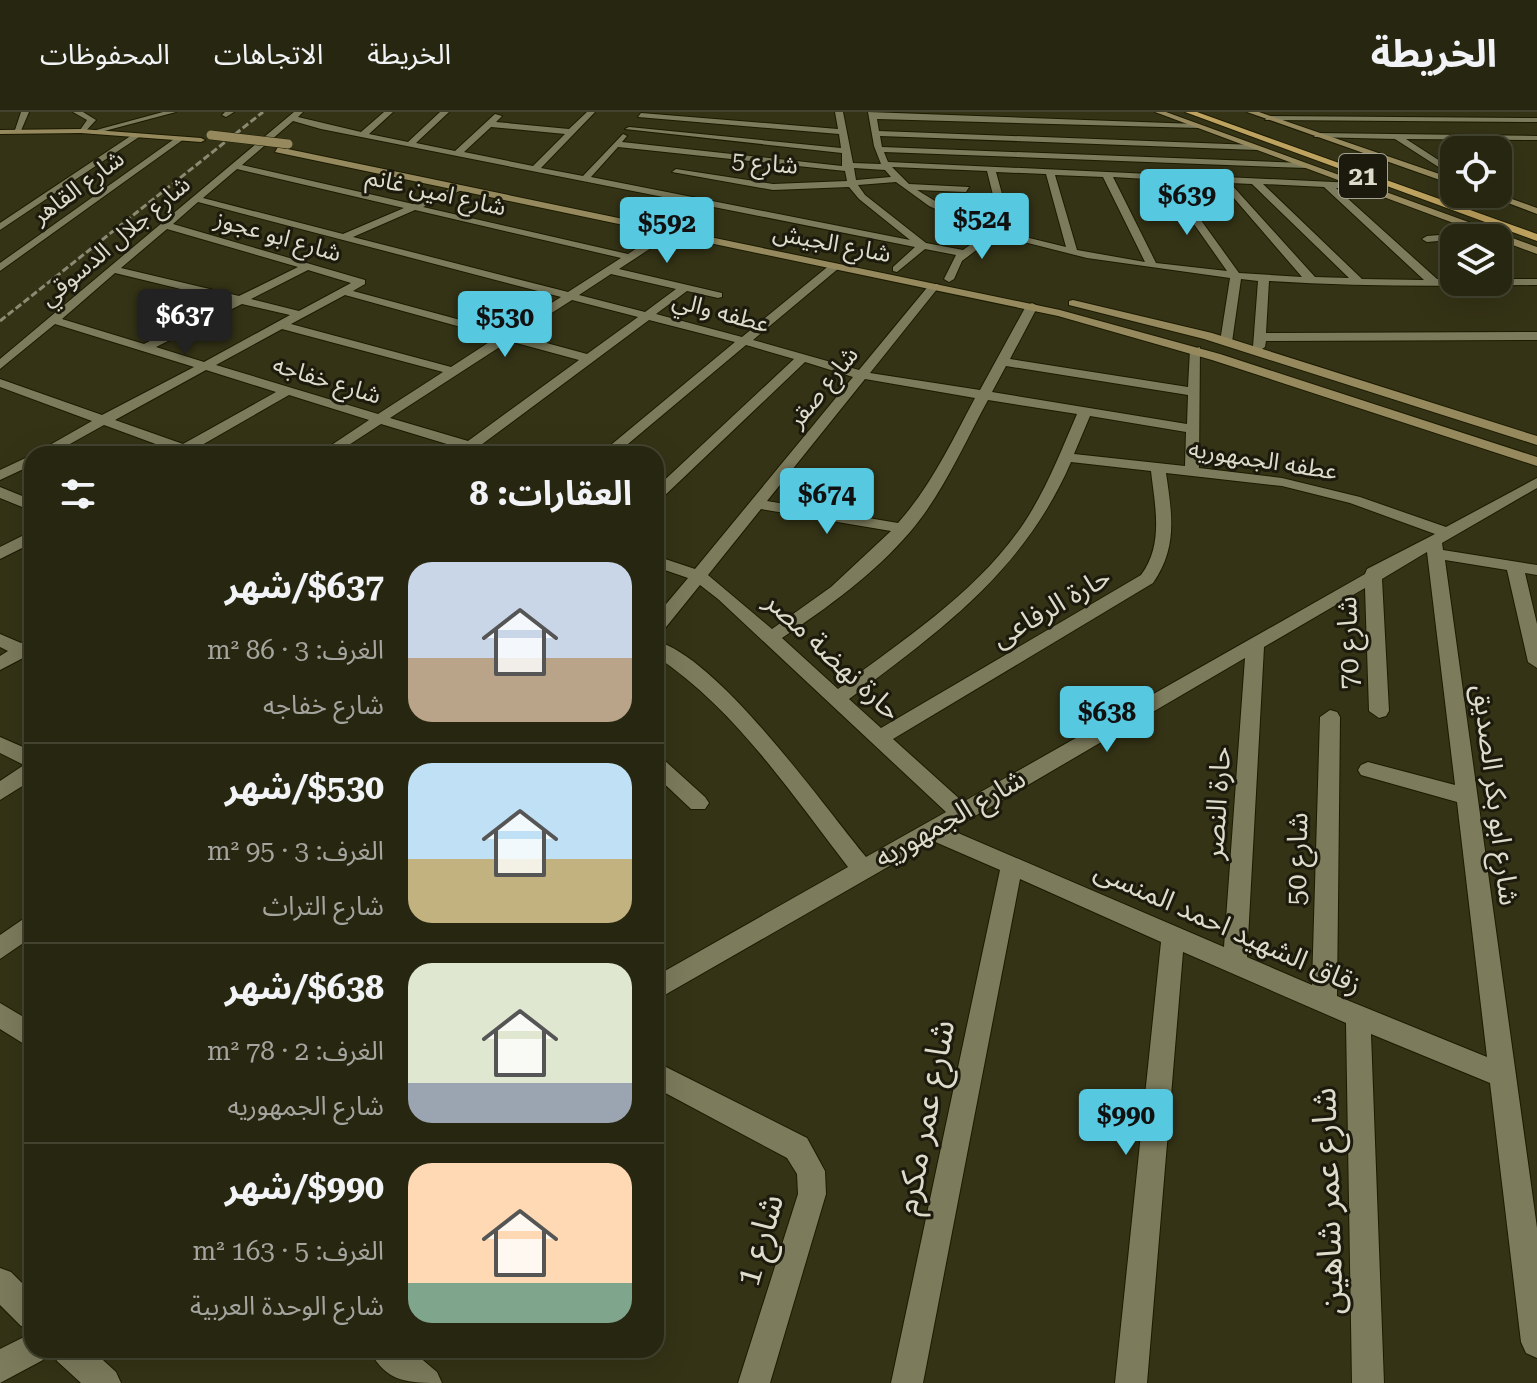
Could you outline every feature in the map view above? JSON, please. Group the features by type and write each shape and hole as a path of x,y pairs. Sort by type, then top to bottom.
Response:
{"highway":[{"name":"21","path":"1189,112 1537,238"},
{"name":"21","path":"1222,112 1440,190"},
{"path":"1494,208 1537,223"}],"main road":[{"path":"1159,112 1462,224"},
{"path":"1251,112 1440,177"},
{"name":"شارع الجيش","path":"9,132 81,131 283,147 667,233 835,266 949,279 1118,312 1258,351 1537,441"},
{"name":"شارع الجيش","path":"103,133 126,131 211,135 283,147 893,273 934,286 1032,306 1196,350 1537,462"},
{"path":"1512,202 1537,211"},
{"path":"1512,242 1537,251"}],"street":[{"path":"0,140 25,112"},
{"path":"77,112 92,120 81,131"},
{"path":"134,112 148,118"},
{"path":"93,132 172,112"},
{"path":"363,135 389,112"},
{"path":"410,144 445,112"},
{"path":"457,154 503,112"},
{"path":"535,169 591,112"},
{"path":"955,112 1176,118"},
{"path":"1361,112 1440,165"},
{"path":"835,113 842,132 851,184 862,197 921,245"},
{"path":"585,179 642,114 842,132"},
{"path":"1196,126 872,114 879,149 886,166 898,179 959,218 1008,236 1072,252 1152,266 1264,279 1360,283 1537,282"},
{"path":"295,115 363,135 653,192 761,199 921,245 963,253"},
{"name":"شارع جلال الدسوقي","path":"0,365 295,115"},
{"path":"1268,118 1537,120"},
{"path":"489,124 572,132"},
{"path":"629,129 844,151"},
{"path":"1160,131 1168,144"},
{"path":"875,133 1254,148"},
{"path":"1317,135 1537,138"},
{"path":"0,227 135,137"},
{"name":"شارع القاهر","path":"0,268 180,139"},
{"path":"616,144 846,167 991,169 1355,186"},
{"path":"1196,145 1222,180 1312,281"},
{"path":"879,149 1303,166"},
{"path":"653,192 697,153"},
{"path":"1121,159 1130,176"},
{"path":"761,199 794,163"},
{"name":"شارع امين غانم","path":"235,166 629,257"},
{"path":"991,169 1008,236"},
{"name":"شارع 5","path":"676,172 761,199 898,179"},
{"path":"1050,172 1072,252"},
{"path":"77,175 129,175"},
{"path":"1107,175 1152,266"},
{"path":"1166,178 1236,276 1226,342"},
{"path":"1255,182 1360,283"},
{"path":"1326,184 1434,283"},
{"path":"907,187 966,189"},
{"path":"344,237 459,188"},
{"name":"عطفه والي","path":"196,199 745,341 861,375 1194,429"},
{"name":"شارع ابو عجوز","path":"165,225 361,281 345,292"},
{"path":"949,279 952,265 963,253 994,232"},
{"path":"337,446 667,233"},
{"path":"1427,239 1440,238"},
{"path":"893,273 921,245"},
{"path":"145,348 308,266"},
{"path":"617,446 835,266"},
{"path":"112,269 303,315"},
{"path":"609,270 718,295"},
{"path":"1258,351 1264,279"},
{"name":"شارع صقر","path":"664,618 934,286"},
{"path":"470,446 686,287"},
{"path":"56,446 345,292 589,359"},
{"path":"772,637 852,580 904,529 929,495 1032,306"},
{"name":"شارع خفاجه","path":"53,320 379,419 454,446"},
{"path":"283,326 453,371"},
{"path":"1261,337 1537,336"},
{"path":"1192,472 1196,350"},
{"path":"664,488 802,358"},
{"path":"1001,361 1195,392"},
{"path":"0,383 167,446"},
{"path":"197,446 287,391"},
{"path":"838,698 952,610 992,573 1030,527 1085,411"},
{"name":"عطفه الجمهوريه","path":"1064,457 1282,482 1318,490 1392,512 1439,543 1515,567 1537,570"},
{"path":"0,476 24,463"},
{"name":"حارة الرفاعى","path":"880,737 1147,579 1161,560 1165,548 1158,468"},
{"name":"شارع الجمهوريه","path":"664,984 960,812 1255,646 1373,573 1439,543 1537,482"},
{"path":"0,492 24,502"},
{"path":"756,504 904,529"},
{"path":"0,554 24,540"},
{"name":"شارع ابو بكر الصديق","path":"1439,543 1465,796 1537,1342"},
{"name":"حارة نهضة مصر","path":"664,564 698,576 724,595 960,812"},
{"path":"1515,567 1532,621 1537,662"},
{"name":"شارع 70","path":"1373,573 1379,711"},
{"path":"0,640 24,647"},
{"name":"حارة النصر","path":"1235,963 1255,646"},
{"path":"0,664 24,652"},
{"path":"664,652 692,670 737,714 862,869"},
{"name":"شارع 50","path":"1324,1002 1330,717"},
{"path":"0,744 24,756"},
{"path":"1368,770 1465,796"},
{"path":"664,771 698,803"},
{"path":"0,792 24,775"},
{"name":"زقاق الشهيد احمد المنسى","path":"930,830 1358,1017 1503,1076"},
{"name":"شارع عمر مكرم","path":"907,1383 1012,865"},
{"path":"0,949 24,930"},
{"path":"1131,1383 1173,936"},
{"path":"0,1014 24,1031"},
{"name":"شارع عمر شاهين","path":"1358,1017 1368,1383"},
{"name":"شارع 1","path":"664,1078 797,1148 811,1171 812,1194 754,1383"},
{"path":"0,1283 24,1307"},
{"path":"0,1367 24,1354"},
{"path":"77,1358 105,1383"},
{"path":"396,1358 426,1383"}],"railway":[{"path":"0,321 263,112"}]}
